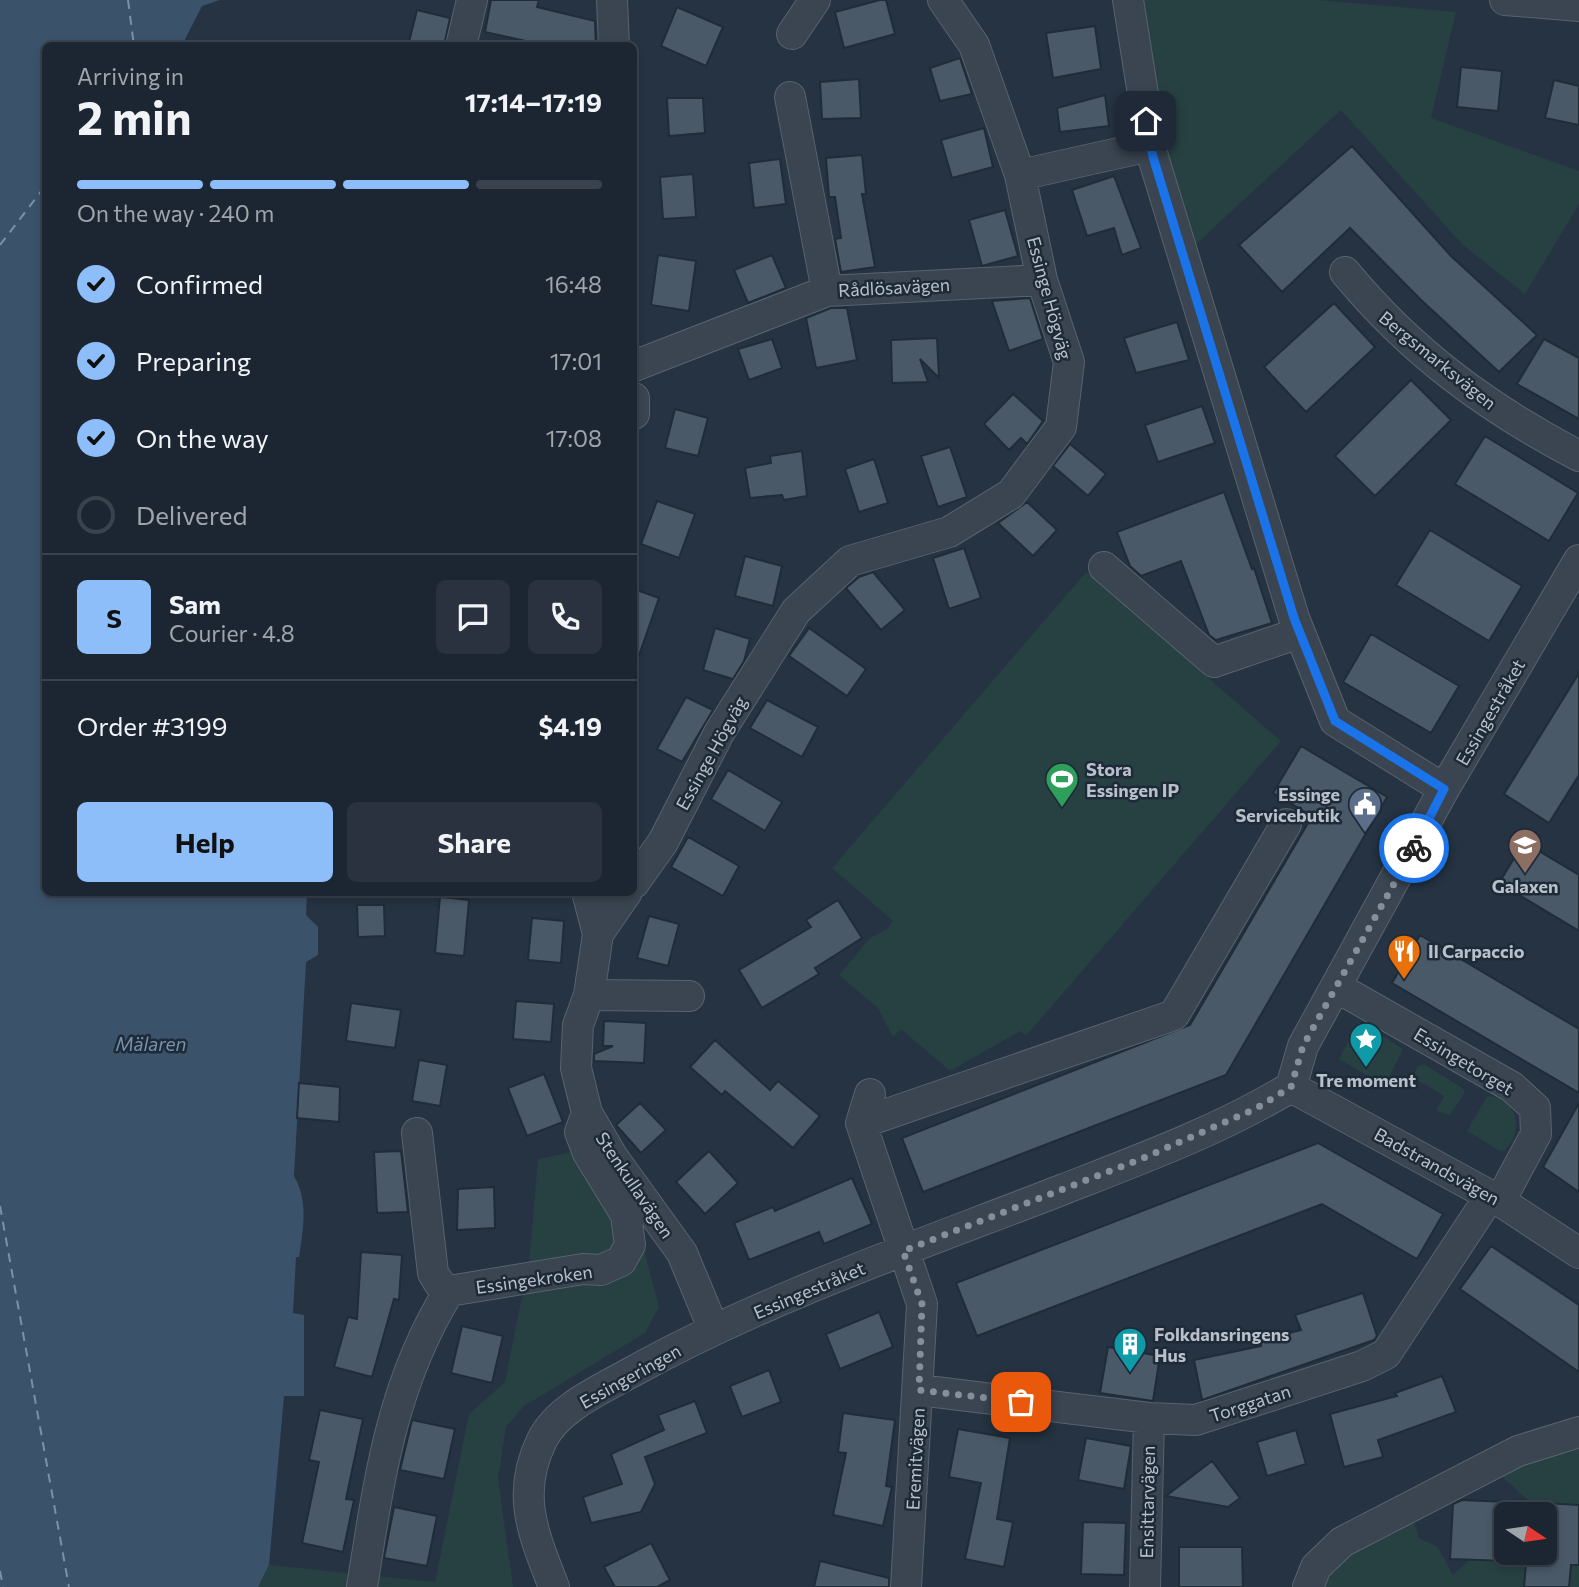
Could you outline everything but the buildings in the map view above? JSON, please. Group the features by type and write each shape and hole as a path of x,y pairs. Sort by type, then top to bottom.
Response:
{"street":[{"path":"462,42 472,0"},
{"path":"612,0 614,42"},
{"path":"792,34 815,0"},
{"name":"Essinge Högväg","path":"637,880 663,842 719,733 796,611 850,561 950,532 1011,494 1061,427 1069,362 1042,280 1020,175 974,45 943,0"},
{"path":"1128,0 1150,146 1299,633 1335,721 1444,789"},
{"path":"1505,0 1579,6"},
{"path":"790,97 827,290"},
{"path":"1020,175 1150,146"},
{"name":"Bergsmarksvägen","path":"1345,272 1377,311 1480,399 1579,456"},
{"name":"Rådlösavägen","path":"637,365 827,290 1042,280"},
{"name":"Essingestråket","path":"715,1330 903,1251 1141,1159 1255,1109 1291,1087 1303,1046 1338,988 1444,789 1579,560"},
{"path":"1104,567 1214,662 1299,633"},
{"path":"861,1123 1174,1015 1286,824"},
{"name":"Stenkullavägen","path":"588,896 598,934 589,995 578,1025 576,1068 587,1113 612,1156 682,1253 715,1330"},
{"path":"598,934 624,896"},
{"name":"Essingetorget","path":"1338,988 1512,1087 1535,1108 1536,1134 1495,1198"},
{"path":"589,995 690,996"},
{"name":"Badstrandsvägen","path":"1291,1087 1495,1198 1579,1253"},
{"path":"870,1094 861,1123 903,1251"},
{"name":"Essingekroken","path":"449,1291 583,1269 601,1270 621,1261 630,1245 626,1215 588,1153 580,1132 587,1113"},
{"path":"362,1587 379,1480 397,1401 428,1324 449,1291 439,1283 433,1273 417,1133"},
{"name":"Torggatan","path":"919,1390 1149,1418 1196,1420 1362,1366 1386,1354 1495,1198"},
{"name":"Eremitvägen","path":"903,1251 922,1304 906,1587"},
{"name":"Essingeringen","path":"554,1587 530,1527 528,1502 531,1477 542,1440 552,1425 593,1394 715,1330"},
{"name":"Ensittarvägen","path":"1145,1587 1149,1418"},
{"path":"1308,1587 1316,1567 1342,1542 1518,1451 1579,1432"}],"green space":[{"path":"1142,0 1317,0 1456,12 1431,118 1579,171 1579,204 1525,294 1462,244 1341,110 1194,246 1161,132"},
{"name":"Stora Essingen IP","path":"1086,572 1281,741 1026,1036 1020,1031 950,1071 901,1029 893,1037 878,1008 839,975 869,939 888,928 893,921 832,868"},
{"path":"1358,1023 1363,1023 1403,1049 1387,1081 1382,1084 1339,1059"},
{"path":"1424,1064 1464,1089 1464,1094 1450,1115 1436,1111 1444,1096 1412,1077 1418,1066"},
{"path":"1487,1096 1506,1102 1515,1118 1514,1136 1510,1145 1502,1152 1467,1131"},
{"path":"595,1147 635,1215 659,1307 645,1333 524,1406 506,1427 498,1478 513,1587 258,1587 269,1565 435,1582 469,1414 505,1382 529,1262 538,1159"},
{"path":"1579,1442 1579,1505 1530,1502 1498,1473"},
{"path":"1412,1517 1419,1538 1438,1547 1453,1575 1469,1560 1494,1561 1494,1565 1526,1565 1523,1587 1316,1587 1337,1564"},
{"path":"1571,1565 1579,1565 1579,1587 1569,1587"}],"water":[{"name":"Mälaren","path":"0,0 220,0 202,6 184,42 42,42 42,896 307,896 306,915 318,927 318,955 306,962 294,1176 302,1196 304,1216 299,1257 296,1257 293,1313 304,1315 304,1396 284,1396 269,1565 258,1587 0,1587"}],"ferry route":[{"path":"128,0 133,42"},
{"path":"0,245 42,190"},
{"path":"0,1206 69,1587"},
{"path":"0,1571 3,1587"}],"way so far":[{"path":"1021,1402 919,1390 922,1304 903,1251 1141,1159 1255,1109 1291,1087 1303,1046 1338,988 1414,848"}],"place":[{"name":"Stora Essingen IP","path":"1062,809"},
{"name":"Essinge Servicebutik","path":"1365,834"},
{"name":"Galaxen","path":"1525,875"},
{"name":"Il Carpaccio","path":"1404,981"},
{"name":"Tre moment","path":"1366,1069"},
{"name":"Folkdansringens Hus","path":"1130,1374"}],"route":[{"path":"1146,121 1153,157 1175,232 1294,618 1317,681 1335,721 1444,789 1414,848"}]}
